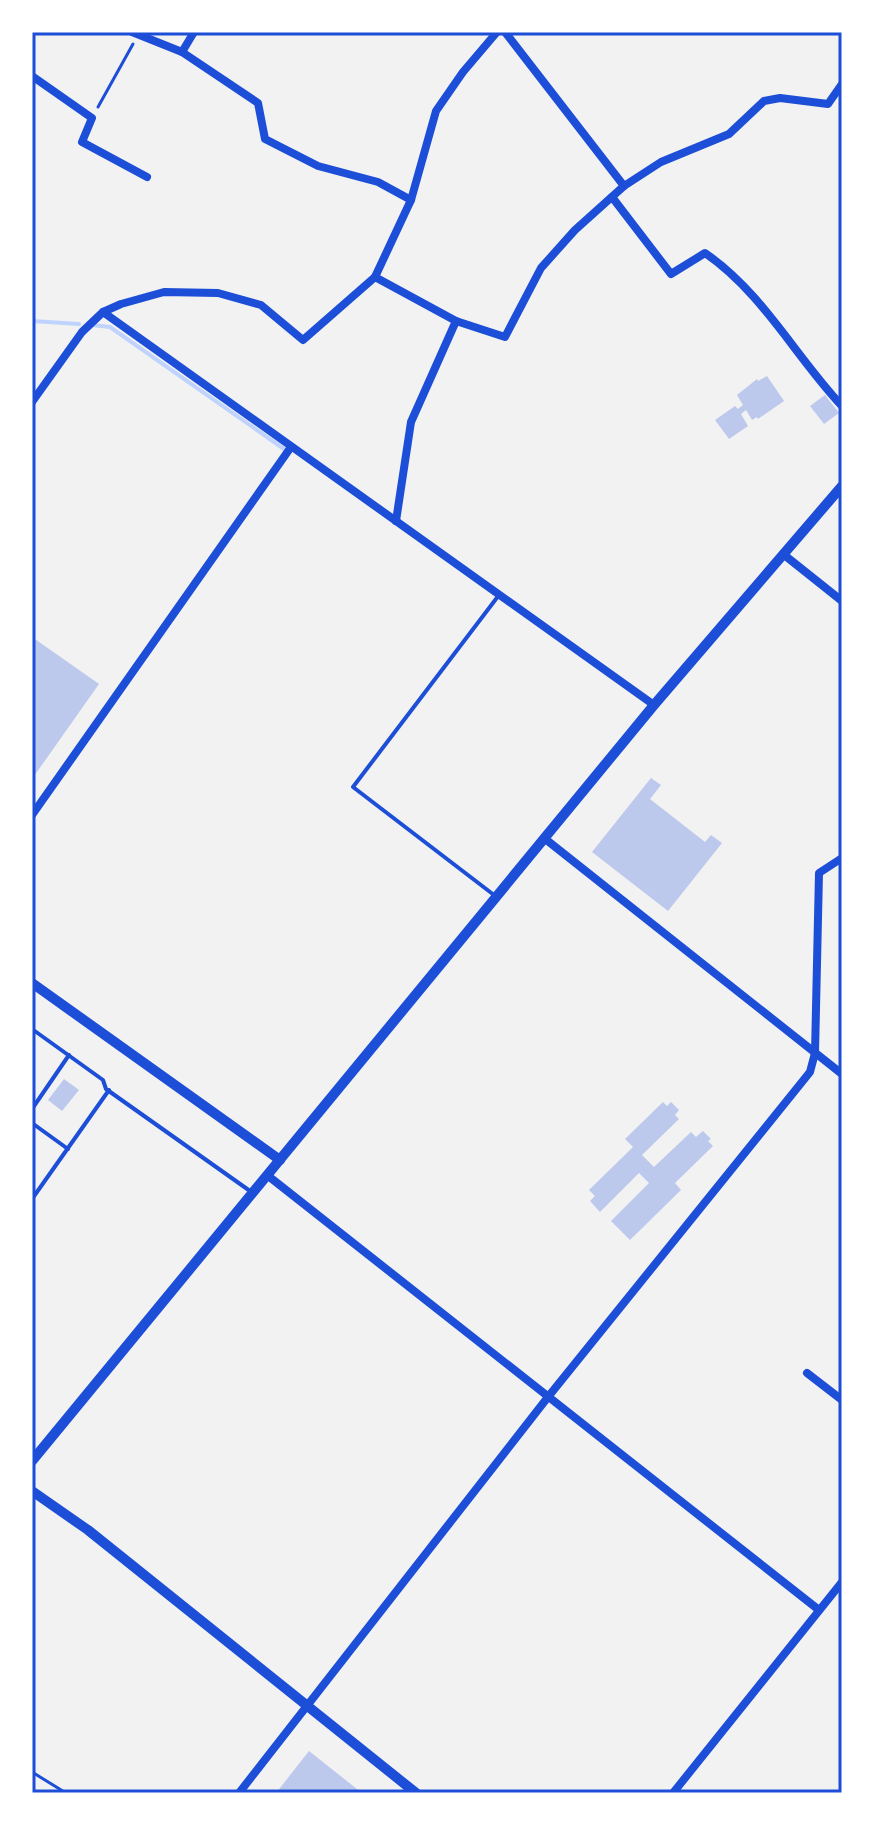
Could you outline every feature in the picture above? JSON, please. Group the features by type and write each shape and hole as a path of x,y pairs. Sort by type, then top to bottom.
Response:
{"street":[{"path":"182,52 194,32"},
{"path":"32,402 82,332 103,312 164,292 218,293 261,305 303,340 375,277 411,200 436,111 463,72 497,32"},
{"path":"505,32 624,186"},
{"path":"135,34 182,52 258,103 265,139 318,166 378,182 411,200"},
{"path":"32,76 92,118 82,142 147,177"},
{"path":"375,277 456,321 505,337 541,268 575,230 624,186 661,162 729,134 764,101 780,98 828,104 842,84"},
{"path":"612,197 671,274 705,253 725,267 763,307 842,406"},
{"path":"103,312 654,705"},
{"path":"396,521 411,422 456,321"},
{"path":"32,815 291,447"},
{"path":"32,1461 654,705 842,486"},
{"path":"783,554 842,601"},
{"path":"544,838 842,1074"},
{"path":"239,1793 548,1397 810,1072 815,1053 819,873 842,858"},
{"path":"32,983 280,1160"},
{"path":"267,1175 819,1610"},
{"path":"807,1373 842,1400"},
{"path":"32,1491 88,1530 416,1793"},
{"path":"673,1793 842,1582"}],"lane":[{"path":"496,896 353,787 499,595"},
{"path":"32,1029 103,1080 109,1090 252,1193"},
{"path":"32,1109 69,1055"},
{"path":"32,1199 109,1090"},
{"path":"32,1123 68,1149"}],"path":[{"path":"92,118 135,34"},
{"path":"32,1772 66,1793"}],"building":[{"path":"767,376 784,401 758,419 752,420 746,410 741,414 748,426 729,439 715,420 735,406 738,409 743,405 737,395 757,379"},
{"path":"825,395 839,413 824,424 810,406"},
{"path":"32,637 99,684 32,779"},
{"path":"651,778 661,785 650,799 705,842 711,835 722,843 668,911 592,852"},
{"path":"64,1079 79,1090 62,1111 48,1100"},
{"path":"663,1102 667,1106 671,1102 679,1110 675,1115 679,1119 642,1155 654,1167 691,1132 696,1137 703,1131 713,1146 675,1183 681,1190 630,1240 611,1221 649,1183 639,1173 600,1212 590,1201 595,1196 589,1190 633,1147 625,1139"},
{"path":"309,1751 362,1793 276,1793"}],"waterway":[{"path":"32,321 79,324"},
{"path":"92,325 110,327 284,449"}]}
